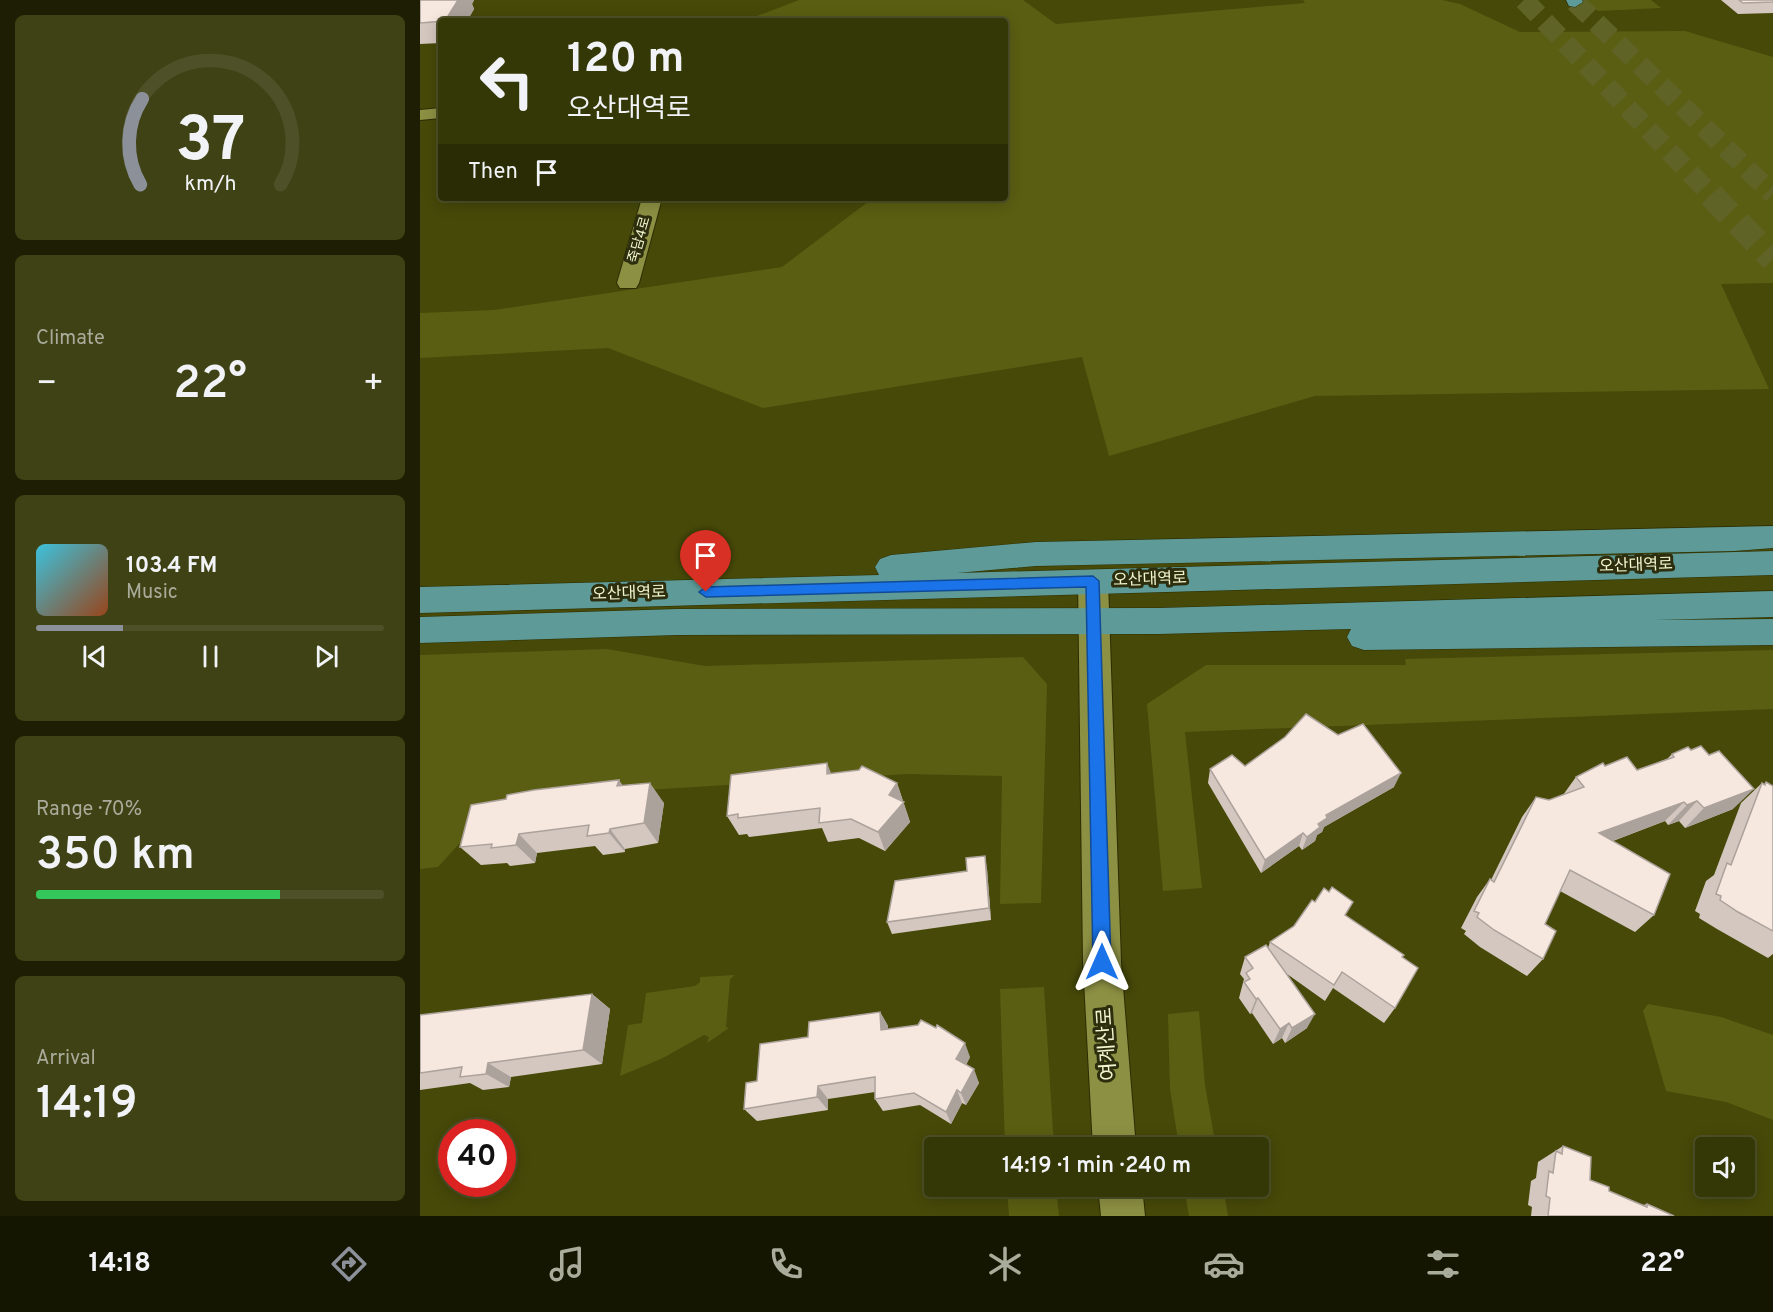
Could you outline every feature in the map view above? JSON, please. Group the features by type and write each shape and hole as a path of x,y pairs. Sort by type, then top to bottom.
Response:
{"main road":[{"path":"612,595 1024,555 1773,537"},
{"name":"오산대역로","path":"420,600 1773,563"},
{"name":"오산대역로","path":"420,630 677,622 1159,621 1773,604"},
{"path":"1159,621 1292,638 1773,632"}],"street":[{"path":"420,115 438,113"},
{"name":"죽담4로","path":"628,283 651,201"},
{"name":"여계산로","path":"1093,581 1102,962 1114,1137"},
{"path":"1121,1197 1123,1216"}],"shaded area":[{"path":"799,0 1023,0 1056,24 1305,3 1303,0 1442,0 1460,4 1520,32 1685,31 1773,57 1773,283 1721,284 1769,389 1315,396 1109,456 1082,357 763,408 608,348 420,358 420,313 494,310 782,267 869,201 1008,201 1008,18 752,18"},
{"path":"1585,0 1651,0 1661,8 1598,11"},
{"path":"607,649 705,666 1023,657 1047,684 1041,903 1000,904 1002,776 908,774 547,796 470,832 438,867 420,869 420,655"},
{"path":"1773,650 1773,709 1185,732 1202,888 1163,891 1147,704 1206,665 1406,665 1405,659"},
{"path":"735,975 730,979 726,1027 729,1028 707,1043 709,1037 704,1035 663,1058 620,1076 628,1025 642,1023 646,993 695,986 700,982 700,977"},
{"path":"1044,987 1053,1137 1005,1137 1000,989"},
{"path":"1648,1004 1721,1017 1773,1035 1773,1120 1726,1102 1666,1091 1643,1011"},
{"path":"1199,1011 1205,1085 1214,1137 1177,1137 1170,1089 1168,1014"},
{"path":"1008,1197 1057,1197 1059,1216 1009,1216"},
{"path":"1186,1197 1225,1197 1228,1216 1189,1216"}],"building":[{"path":"420,0 458,0 447,18 438,18 438,22 420,23"},
{"path":"1739,0 1773,0 1773,2 1743,3"},
{"path":"1306,714 1338,735 1363,724 1401,773 1326,815 1327,818 1318,824 1320,827 1307,837 1303,833 1265,860 1210,769 1232,755 1245,766 1285,737"},
{"path":"1701,746 1709,755 1719,751 1754,789 1704,808 1697,801 1687,805 1684,802 1599,833 1670,874 1654,915 1570,870 1545,924 1556,931 1543,959 1494,930 1477,917 1479,913 1474,911 1490,879 1494,882 1536,797 1549,800 1584,787 1576,777 1603,763 1605,766 1627,757 1637,770 1674,757 1672,754 1688,747 1691,750"},
{"path":"827,763 827,774 859,770 862,766 897,783 889,795 904,802 878,832 851,819 819,823 820,808 738,818 738,814 727,816 731,775"},
{"path":"619,780 617,786 650,783 644,823 610,829 609,833 587,836 589,825 519,834 516,845 491,848 492,844 460,847 471,805 506,799 507,795 534,790"},
{"path":"1766,782 1773,786 1773,931 1738,912 1720,900 1721,896 1716,894 1727,863 1731,865 1762,783 1765,785"},
{"path":"985,856 989,908 887,922 895,881 967,871 966,858"},
{"path":"1332,887 1353,902 1345,915 1404,955 1402,957 1418,968 1395,1008 1342,972 1334,985 1270,942 1294,926 1312,900 1315,902 1324,888 1329,892"},
{"path":"1266,945 1315,1014 1292,1028 1289,1023 1280,1029 1244,982 1250,979 1246,973 1253,968 1245,957"},
{"path":"592,994 583,1050 488,1063 486,1074 460,1077 462,1067 420,1073 420,1015"},
{"path":"880,1012 881,1030 918,1025 921,1020 936,1028 937,1025 965,1043 956,1059 974,1069 961,1093 957,1090 946,1112 914,1093 875,1099 875,1077 818,1086 817,1097 744,1109 746,1083 757,1081 760,1044 808,1037 809,1022"},
{"path":"1563,1146 1591,1157 1590,1180 1609,1187 1609,1191 1674,1216 1548,1216 1550,1198 1546,1196 1549,1171 1553,1173 1556,1151 1562,1154"}],"tunnel":[{"path":"1524,0 1712,196"},
{"path":"1575,2 1773,194"},
{"path":"1711,195 1773,259"}],"route":[{"path":"706,592 1093,581 1102,962"}]}
